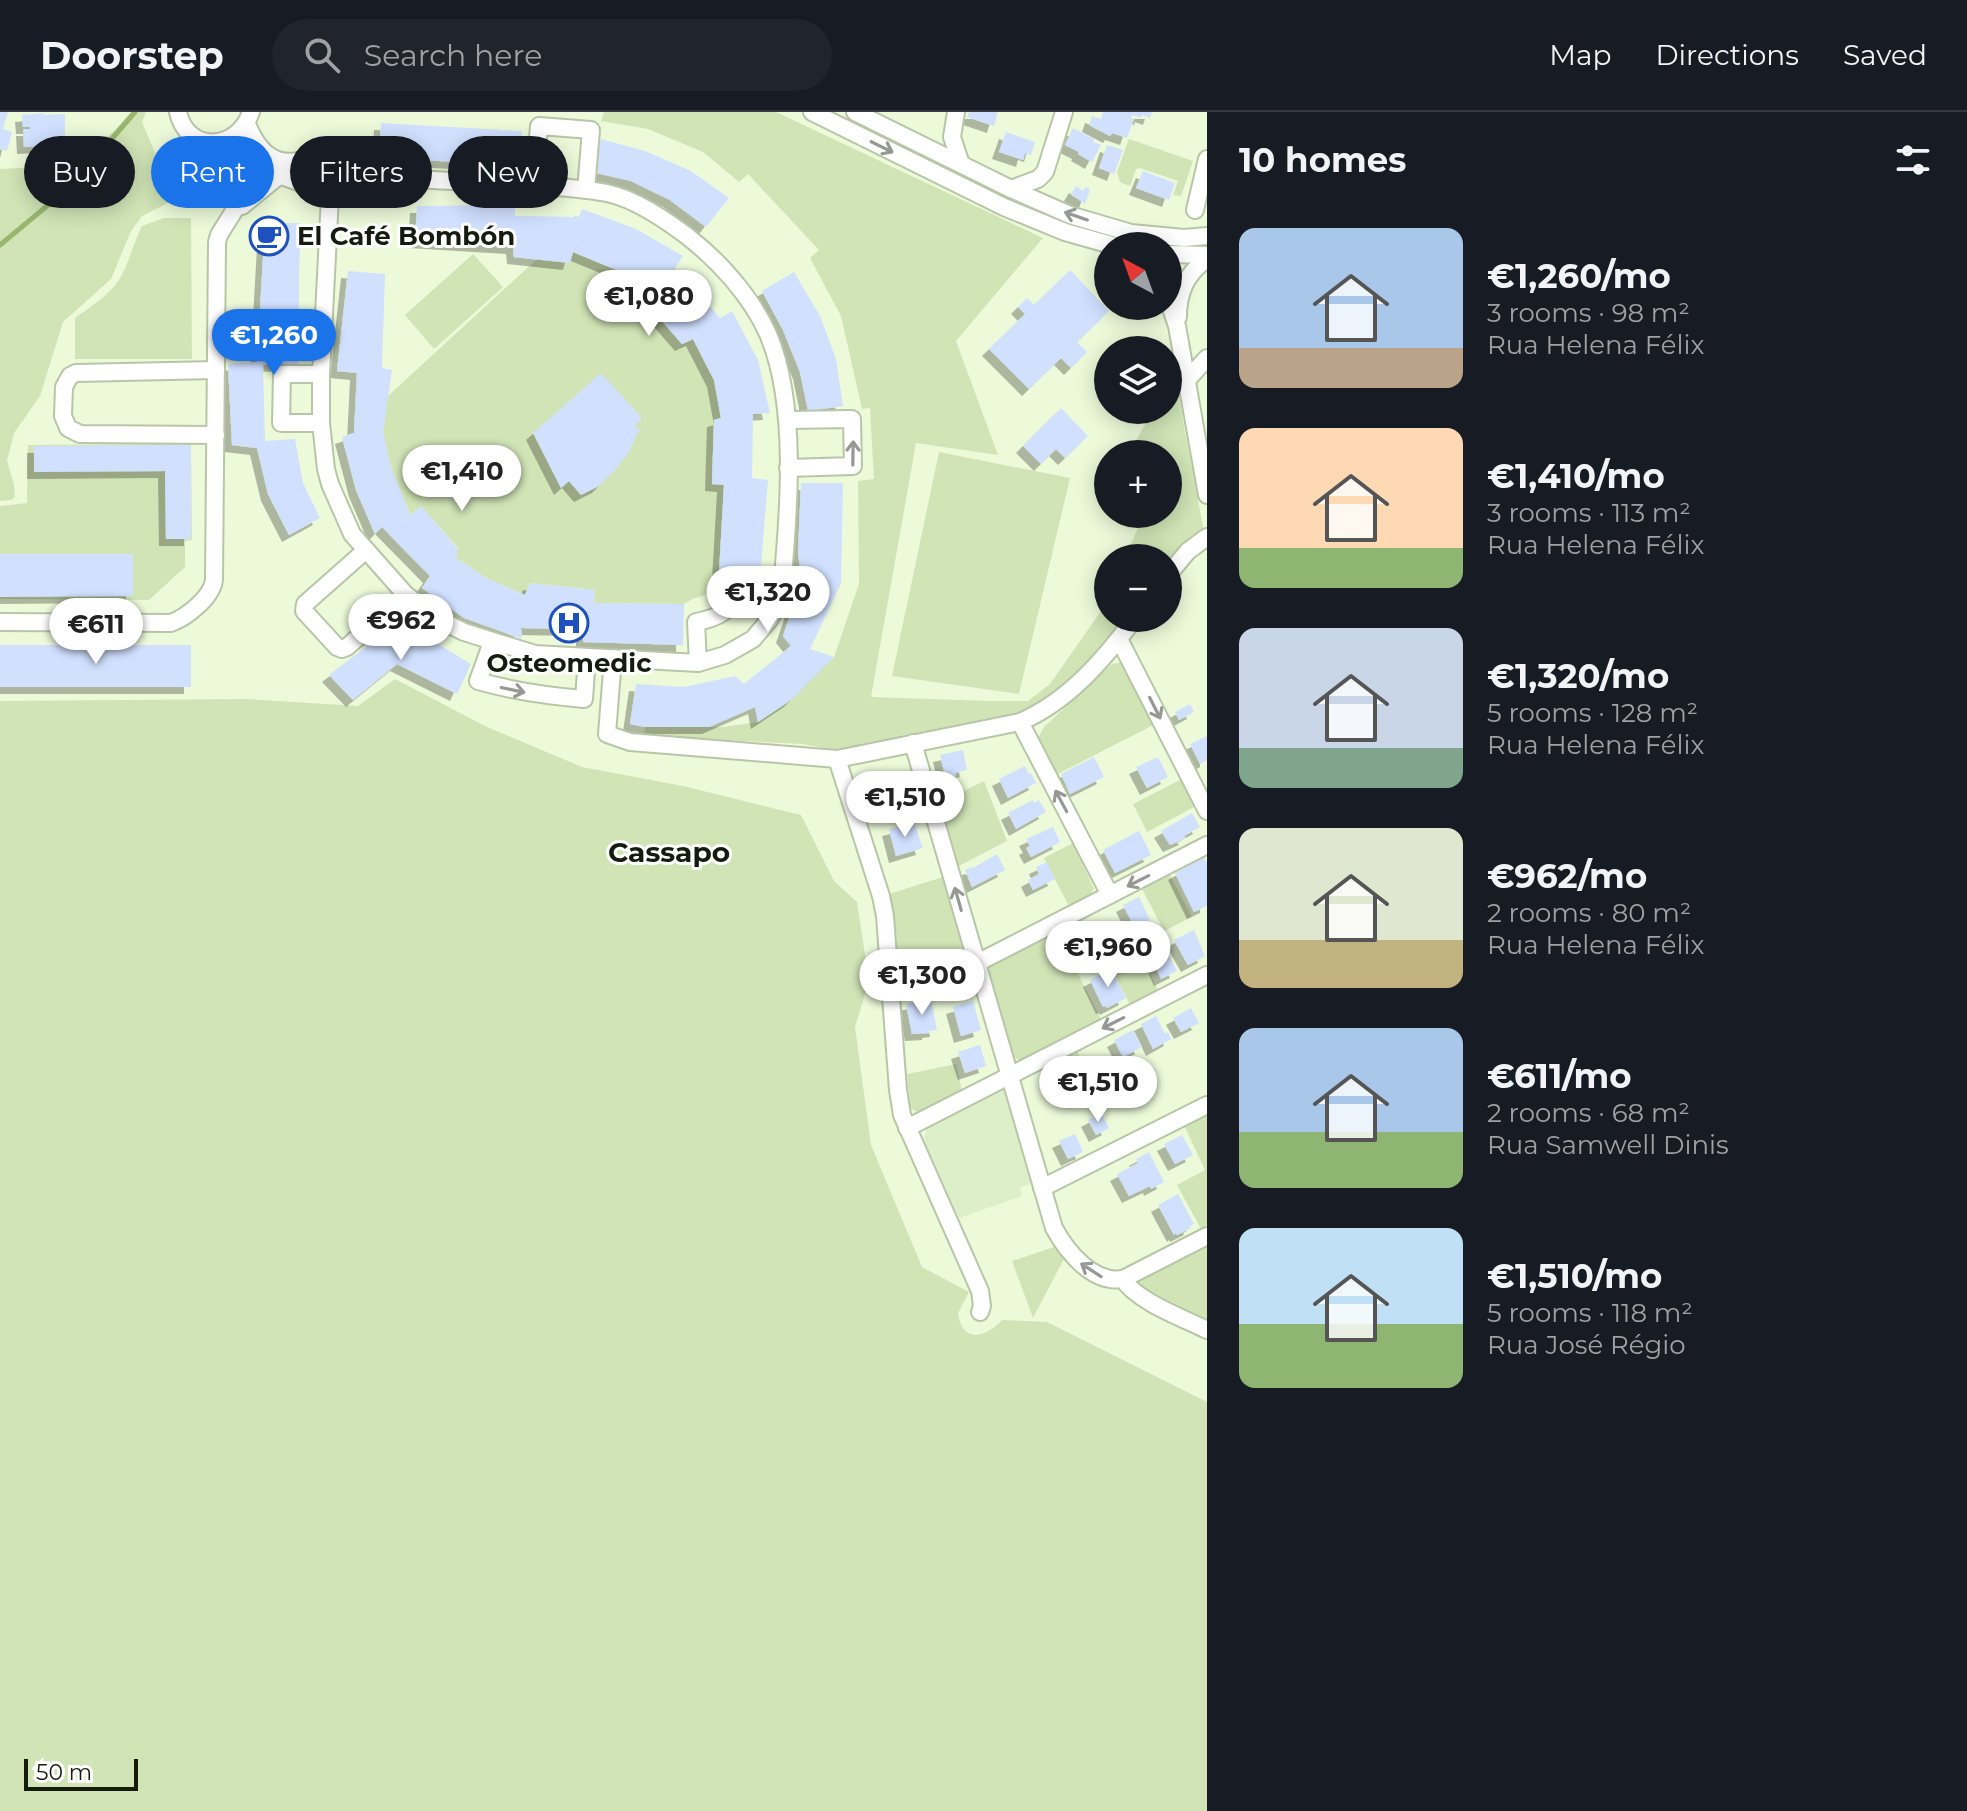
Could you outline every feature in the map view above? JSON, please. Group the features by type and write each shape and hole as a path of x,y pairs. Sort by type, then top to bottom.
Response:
{"street":[{"path":"178,112 185,130 194,136"},
{"path":"812,112 1004,207 1094,241"},
{"path":"855,112 1070,215 1131,233 1184,238 1207,236"},
{"path":"956,112 952,137 961,164"},
{"path":"1011,189 1038,179 1045,172 1064,112"},
{"path":"234,136 249,118"},
{"path":"249,118 255,142 263,153 290,162"},
{"path":"538,136 539,126 591,130 586,190"},
{"path":"1195,210 1207,159"},
{"path":"274,172 290,178"},
{"path":"234,211 282,175"},
{"path":"323,208 321,423 326,469 348,529 406,595 438,619 464,632 535,654 698,663 725,655 753,639 769,620 779,604 782,587 788,420 779,368 768,335 756,311 721,267 701,247 657,214 611,193 568,189"},
{"path":"0,622 171,623 209,594 214,585 217,238 236,208"},
{"path":"1182,255 1207,257"},
{"path":"1177,326 1183,286 1207,257"},
{"path":"1175,320 1202,436 1207,495"},
{"path":"1187,380 1207,358"},
{"path":"216,370 76,373 70,376 64,387 63,416 68,428 80,434 216,435"},
{"path":"321,374 282,374 281,423 321,423"},
{"path":"788,420 852,419 853,466 788,468"},
{"path":"1182,558 1207,537"},
{"path":"366,550 305,604 304,611 337,647 345,649 406,595"},
{"path":"698,663 696,622 723,614 739,596 742,585 782,587"},
{"path":"613,658 607,734 630,742 837,759 1020,722 1040,714 1072,689 1124,632"},
{"path":"1119,639 1207,811"},
{"path":"492,642 478,681 543,696 584,699 587,657"},
{"path":"1020,722 1110,895"},
{"path":"913,743 1054,1228 1066,1248 1092,1272 1110,1280 1123,1279 1207,1236"},
{"path":"837,759 885,916 902,1115 980,1291 980,1312"},
{"path":"977,963 1207,845"},
{"path":"907,1128 1207,975"},
{"path":"1042,1188 1207,1105"},
{"path":"1123,1279 1142,1297 1207,1330"}],"shaded area":[{"path":"131,112 146,112 142,122 151,143 151,208 158,208 142,216 131,231 111,279 63,322 40,396 14,433 7,461 15,497 0,501 0,169 24,168 24,208 135,208 135,136 108,136"},
{"path":"604,112 776,112 1043,238 956,341 998,455 916,443 871,697 1028,701 1050,684 1094,621 1094,632 1114,632 1069,682 1028,712 833,750 803,744 644,736 645,727 723,727 758,722 791,700 834,657 859,584 858,481 874,479 870,408 862,409 841,316 810,258 819,250 748,174 739,182 703,152 648,129 601,121"},
{"path":"1129,139 1193,161 1181,196 1173,195 1178,181 1140,168 1136,169 1130,186 1120,182 1117,172"},
{"path":"164,218 191,218 192,359 75,359 75,318 115,286 142,226"},
{"path":"573,252 619,271 654,292 647,304 682,344 693,339 714,380 721,418 714,420 712,483 724,485 719,573 710,592 684,604 594,603 595,590 531,583 525,595 488,579 456,558 458,548 421,506 410,515 391,467 383,432 388,396 537,259"},
{"path":"473,254 503,287 434,349 405,315"},
{"path":"1182,415 1204,532 1182,553 1182,544 1131,544 1138,528 1182,528 1182,440 1136,440 1145,424 1182,424"},
{"path":"191,444 192,540 185,541 185,567 149,600 0,599 0,506 27,503 28,445"},
{"path":"939,452 1070,478 1019,694 892,676"},
{"path":"1123,662 1155,724 1056,775 1038,738 1044,727 1112,664"},
{"path":"395,679 487,727 582,767 683,786 801,815 834,881 857,902 869,981 855,1027 871,1145 922,1267 969,1292 958,1313 964,1330 969,1334 982,1334 1002,1320 1047,1322 1207,1402 1207,1811 0,1811 0,701 247,699 358,706"},
{"path":"1182,779 1196,806 1147,832 1133,804"},
{"path":"984,781 1007,841 957,867 938,804"},
{"path":"1073,843 1094,889 1089,896 1069,906 1044,858"},
{"path":"1169,873 1192,917 1164,931 1141,887"},
{"path":"943,877 975,988 901,1001 896,933 889,894"},
{"path":"1056,931 1101,1019 1021,1061 1012,1056 987,972 994,963"},
{"path":"1135,946 1158,990 1130,1005 1107,960"},
{"path":"1077,1051 1099,1094 1070,1109 1048,1065"},
{"path":"956,1064 962,1091 919,1113 910,1108 907,1074"},
{"path":"1003,1088 1031,1184 1020,1187 1022,1196 959,1218 924,1140 927,1127"},
{"path":"1207,1114 1207,1225 1201,1229 1177,1185 1205,1170 1184,1125"},
{"path":"1207,1244 1207,1320 1138,1283 1141,1278"},
{"path":"1054,1247 1064,1259 1033,1318 1012,1261"}],"building":[{"path":"0,112 8,112 3,129 12,132 7,151 0,149"},
{"path":"969,112 998,112 994,126 967,117"},
{"path":"1103,112 1152,112 1150,118 1132,115 1134,119 1127,138 1112,133 1110,136 1089,125 1092,116 1101,119"},
{"path":"65,114 65,136 24,136 24,147 23,129 30,127 23,127 22,115"},
{"path":"381,123 522,131 522,136 448,136 448,161 432,161 432,136 380,136"},
{"path":"1073,128 1101,145 1092,162 1065,145"},
{"path":"1006,132 1035,142 1031,155 1025,153 1023,160 999,152"},
{"path":"601,139 645,151 691,171 729,198 706,227 670,200 631,181 592,172"},
{"path":"1107,145 1123,150 1114,174 1099,168"},
{"path":"1143,171 1175,183 1169,200 1136,188"},
{"path":"1076,186 1083,191 1086,187 1090,190 1085,204 1071,194"},
{"path":"417,208 515,208 515,216 579,217 582,209 636,229 683,256 675,268 720,318 732,311 758,360 770,413 753,414 752,478 768,480 760,577 719,573 724,485 712,484 714,420 721,418 714,380 693,339 682,344 647,304 654,292 619,271 573,252 570,263 514,257 513,247 415,241"},
{"path":"265,223 300,223 298,364 263,365 265,441 295,439 303,483 320,518 289,535 268,494 257,448 232,445 228,364 257,362"},
{"path":"1070,270 1094,295 1094,320 1100,320 1077,342 1087,352 1071,368 1061,358 1029,389 989,349 1025,314 1018,307 1027,298 1034,305"},
{"path":"348,271 385,274 382,368 392,370 383,432 391,467 410,515 421,506 458,549 456,558 488,579 525,595 530,583 595,590 594,603 684,604 683,645 583,642 583,629 521,628 522,639 464,618 422,588 430,576 382,527 375,534 356,490 342,437 354,433 357,373 337,371"},
{"path":"794,272 820,316 836,359 843,406 808,411 800,372 783,330 762,291"},
{"path":"601,373 642,418 635,425 640,431 628,454 614,471 599,486 581,495 569,481 561,488 533,433"},
{"path":"1061,408 1088,436 1065,458 1056,449 1041,464 1023,446"},
{"path":"191,445 191,539 166,539 165,471 34,472 34,446"},
{"path":"801,483 843,483 841,583 810,649 834,657 791,700 758,722 755,707 709,727 645,727 630,724 636,684 684,687 735,676 744,684 791,646 783,636 802,580 798,553"},
{"path":"0,554 133,554 133,596 0,597"},
{"path":"400,621 471,664 457,694 397,664 353,700 329,675"},
{"path":"0,645 191,645 191,687 0,687"},
{"path":"1190,704 1194,712 1179,720 1175,712"},
{"path":"1207,736 1207,760 1200,764 1190,744"},
{"path":"963,750 967,770 946,779 940,755"},
{"path":"1094,757 1104,777 1070,794 1061,774"},
{"path":"1158,757 1168,777 1147,788 1136,767"},
{"path":"1025,766 1036,783 1008,798 999,779"},
{"path":"1033,800 1034,803 1039,800 1046,812 1016,829 1008,813"},
{"path":"1192,813 1200,827 1170,845 1161,831"},
{"path":"914,823 923,848 896,856 889,829"},
{"path":"1053,827 1060,842 1031,857 1026,848 1030,846 1026,839"},
{"path":"1139,831 1151,855 1115,873 1103,850"},
{"path":"997,854 1005,870 972,887 965,870"},
{"path":"1204,857 1207,863 1207,906 1194,912 1175,873"},
{"path":"1047,862 1055,879 1033,890 1028,880 1039,874 1036,867"},
{"path":"1139,897 1150,920 1135,928 1123,905"},
{"path":"1194,930 1205,956 1188,965 1174,940"},
{"path":"1163,945 1177,971 1161,979 1149,952"},
{"path":"1111,969 1126,998 1107,1008 1103,1007 1090,980"},
{"path":"931,999 937,1030 912,1034 906,1004"},
{"path":"973,1001 981,1030 961,1036 953,1007"},
{"path":"1191,1008 1199,1023 1181,1032 1173,1018"},
{"path":"1156,1016 1171,1039 1153,1049 1141,1024"},
{"path":"1133,1030 1142,1047 1123,1057 1114,1040"},
{"path":"980,1045 986,1066 965,1073 958,1052"},
{"path":"1101,1113 1109,1128 1096,1135 1088,1120"},
{"path":"1075,1134 1083,1152 1068,1159 1059,1141"},
{"path":"1182,1135 1193,1155 1175,1164 1164,1144"},
{"path":"1149,1152 1164,1182 1129,1196 1117,1174 1138,1163 1136,1159"},
{"path":"1178,1194 1194,1224 1174,1235 1158,1205"}],"waterway":[{"path":"0,245 71,186 135,112"}],"place":[{"name":"El Café Bombón","path":"269,236"},
{"name":"Osteomedic","path":"569,623"}],"district":[{"name":"Cassapo","path":"669,852"}]}
